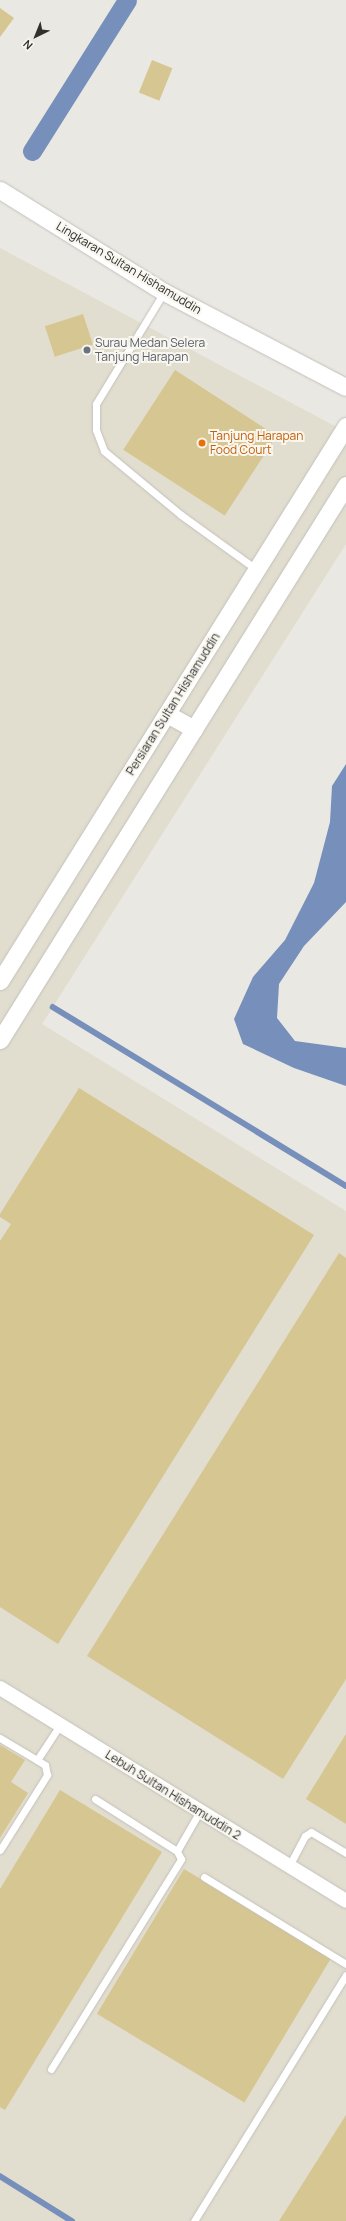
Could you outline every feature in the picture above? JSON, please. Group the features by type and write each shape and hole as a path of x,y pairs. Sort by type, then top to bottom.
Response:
{"street":[{"name":"Lingkaran Sultan Hishamuddin","path":"0,190 164,292 346,387"},
{"name":"Persiaran Sultan Hishamuddin","path":"0,981 346,426"},
{"path":"0,1040 346,485"},
{"path":"167,714 194,729"},
{"name":"Lebuh Sultan Hishamuddin 2","path":"0,1688 346,1901"}],"lane":[{"path":"164,292 96,404 96,430 104,451 181,515 256,570"},
{"path":"37,1760 60,1725"},
{"path":"0,1738 45,1765 46,1775 0,1850"},
{"path":"51,2069 181,1859 177,1851 95,1799"},
{"path":"177,1851 200,1811"},
{"path":"289,1866 305,1836 311,1832 346,1853"},
{"path":"204,1877 346,1964"},
{"path":"194,2221 346,1975"}],"shaded area":[{"path":"0,248 346,432 346,544 42,1024 346,1211 346,2221 0,2221"}],"water":[{"path":"346,764 346,902 304,946 279,984 277,1018 295,1041 346,1048 346,1086 294,1068 243,1044 234,1019 253,977 285,940 314,883 330,822 332,786"}],"building":[{"path":"0,8 14,18 0,37"},
{"path":"152,60 172,68 159,101 139,92"},
{"path":"83,314 93,344 55,357 45,326"},
{"name":"Tanjung Harapan Food Court","path":"175,370 276,436 225,516 123,450"},
{"path":"79,1088 314,1235 58,1644 0,1607 0,1241 11,1224 0,1217 0,1214"},
{"path":"339,1253 346,1258 346,1679 283,1779 87,1656"},
{"path":"346,1734 346,1824 306,1799"},
{"path":"0,1745 25,1760 11,1782 28,1793 0,1838"},
{"path":"60,1790 162,1852 5,2110 0,2107 0,1889"},
{"path":"184,1869 331,1958 244,2102 97,2014"},
{"path":"346,2115 346,2221 279,2221"}],"waterway":[{"path":"32,151 127,0"},
{"path":"53,1007 346,1186"},
{"path":"0,2176 72,2221"}],"place":[{"name":"Surau Medan Selera Tanjung Harapan","path":"87,350"},
{"name":"Tanjung Harapan Food Court","path":"202,443"}]}
